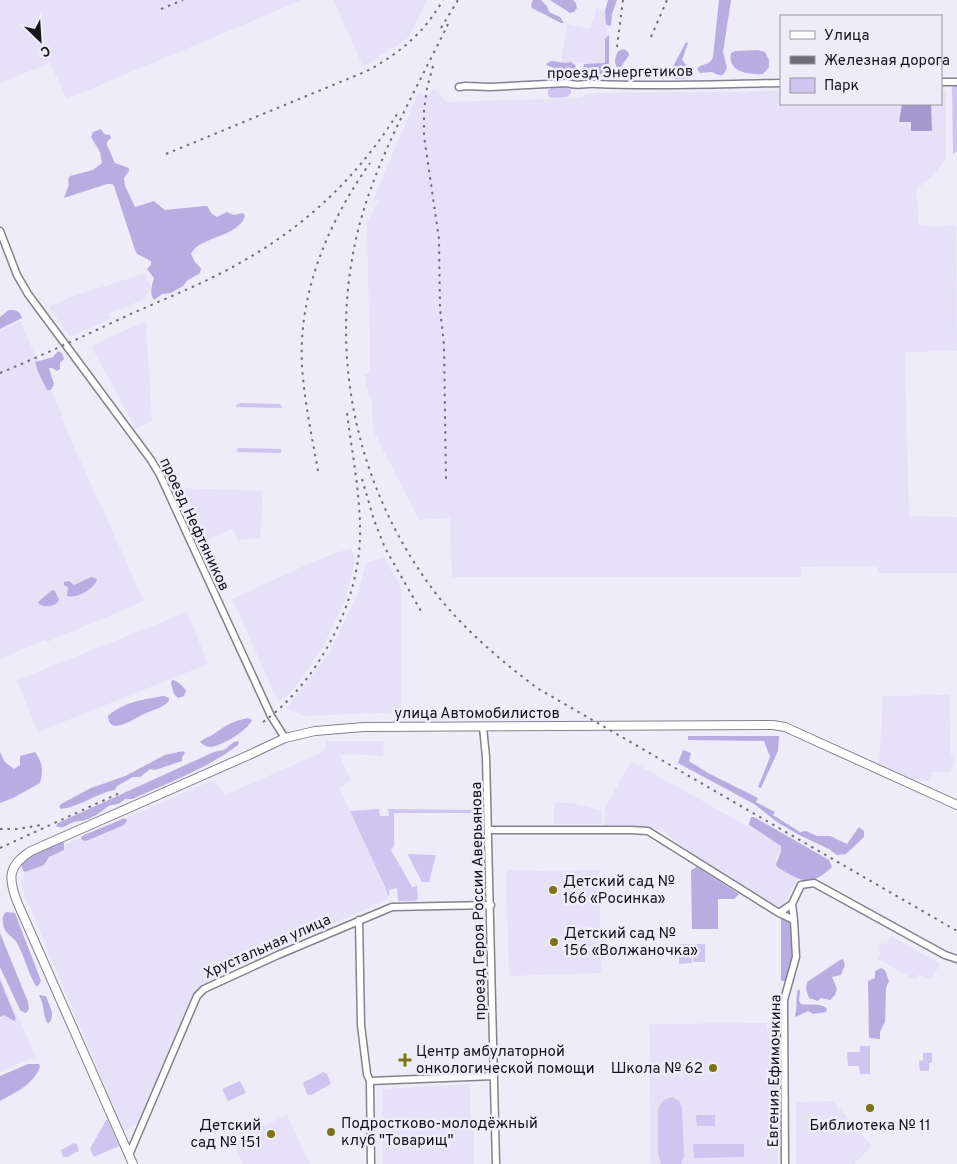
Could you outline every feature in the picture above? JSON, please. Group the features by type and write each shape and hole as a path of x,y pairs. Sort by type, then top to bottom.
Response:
{"street":[{"path":"942,82 957,82"},
{"name":"проезд Энергетиков","path":"459,87 567,83 575,86 586,83 627,85 780,83"},
{"name":"проезд Нефтяников","path":"0,231 28,294 134,435 160,475 271,716 284,738"},
{"name":"улица Автомобилистов","path":"128,1154 18,904 10,883 13,868 21,857 31,851 284,738 340,728 773,725 785,728 957,805"},
{"name":"проезд Героя России Аверьянова","path":"483,727 486,757 491,905 496,1164"},
{"path":"488,830 648,831 779,913 794,920"},
{"path":"779,913 792,904 801,885 814,882 928,946 957,959"},
{"name":"Евгения Ефимочкина","path":"786,1164 784,1000 796,957 792,904"},
{"name":"Хрустальная улица","path":"128,1154 200,992 214,984 392,907 491,905"},
{"path":"359,920 361,1025 367,1074 370,1081 371,1164"},
{"path":"370,1081 494,1076"},
{"path":"128,1154 133,1164"}],"shaded area":[{"path":"0,0 302,0 67,99 50,63 0,83"},
{"path":"334,0 427,0 408,38 363,67"},
{"path":"533,0 541,0 547,6 549,12 560,17 564,23 532,8"},
{"path":"550,0 573,0 577,8 574,12 570,13"},
{"path":"608,0 617,0 612,14 611,25 609,26 606,24 605,11"},
{"path":"719,0 731,0 723,52 727,68 723,75 712,72 700,73 697,69 710,62 713,57"},
{"path":"597,8 608,13 606,64 561,63 567,24 590,29"},
{"path":"609,35 609,72 601,76 587,73 583,68 584,64 605,63 605,39"},
{"path":"686,42 688,43 682,60 688,67 687,76 684,79 675,79 670,77 669,74"},
{"path":"624,49 629,55 619,70 615,63 615,58 618,51"},
{"path":"758,50 765,52 769,60 769,67 763,74 746,73 740,71 732,64 731,53 735,51"},
{"path":"552,61 571,62 576,66 576,70 567,78 563,78 554,68 546,65"},
{"path":"432,89 437,91 446,102 581,98 589,93 780,91 780,105 942,105 942,90 946,90 946,159 933,175 916,190 919,223 921,225 935,227 956,225 957,351 905,352 909,516 957,517 957,573 878,573 878,568 870,566 801,567 801,577 452,577 450,518 419,520 373,430 372,403 365,374 370,373 367,222 379,201 373,201 418,93 430,95"},
{"path":"902,105 931,105 932,131 911,131 911,122 899,122"},
{"path":"101,129 104,134 110,135 111,138 107,145 115,163 129,168 124,178 125,186 135,207 154,201 165,210 207,206 212,214 217,217 227,212 234,215 243,213 245,216 235,228 195,248 191,254 201,268 200,273 188,280 183,286 171,293 162,294 154,300 151,292 154,278 147,269 151,265 151,261 137,254 135,250 114,186 107,184 64,198 70,176 93,170 102,163 100,152 91,137 93,132"},
{"path":"146,273 151,289 142,300 108,314 110,319 70,337 49,307 71,297"},
{"path":"9,310 17,311 22,318 0,329 0,317"},
{"path":"20,321 62,415 61,418 144,601 47,642 44,640 0,659 0,331"},
{"path":"146,321 152,421 136,429 91,346"},
{"path":"58,351 62,353 64,359 60,363 60,369 57,371 49,368 54,384 51,390 47,390 35,362 53,357"},
{"path":"179,488 263,491 260,538 238,540 232,529 202,542"},
{"path":"351,548 355,560 346,598 324,645 297,685 286,697 278,701 232,599 317,560"},
{"path":"384,557 401,587 401,712 304,716 286,709 328,655 357,596 366,563"},
{"path":"91,577 97,579 96,583 89,590 80,595 67,596 68,587 64,585 64,582 69,581 74,585"},
{"path":"52,590 55,591 59,600 50,606 39,604 38,602"},
{"path":"187,612 208,664 38,732 17,680"},
{"path":"172,680 178,682 185,689 184,696 178,698 174,694"},
{"path":"949,695 951,755 955,755 954,764 950,772 932,772 931,781 911,779 879,765 883,696"},
{"path":"164,696 169,698 169,701 161,707 117,726 109,722 108,716 120,707 149,698"},
{"path":"248,718 252,720 245,729 216,746 205,746 200,742 238,720"},
{"path":"688,736 779,736 778,751 761,788 758,787 770,757 764,741 688,740"},
{"path":"239,741 238,745 214,761 187,775 132,799 125,799 120,803 109,806 86,820 74,822 63,827 56,826 58,823 214,752 224,750 234,742"},
{"path":"327,741 384,741 383,756 339,754 351,781 339,787 386,889 388,899 231,968 196,991 139,1123 124,1131 22,889 25,862 213,780 225,795 323,752"},
{"path":"683,750 691,753 689,761 708,773 758,798 756,802 775,812 773,815 800,832 806,831 817,836 830,836 847,844 859,827 864,831 864,837 846,854 837,855 777,822 754,804 678,763"},
{"path":"183,751 185,753 182,761 155,770 150,769 140,777 133,777 117,786 115,790 75,806 61,809 59,807 61,804 91,788 125,776 165,755"},
{"path":"0,752 5,762 14,769 20,765 20,756 35,752 40,760 42,771 40,783 0,803"},
{"path":"631,761 783,846 775,859 779,868 798,879 781,908 698,859 662,830 605,827 605,808"},
{"path":"554,803 572,803 601,810 602,824 553,824"},
{"path":"751,817 829,860 832,867 817,878 805,880 798,879 777,867 776,864 781,846 749,825"},
{"path":"125,818 127,821 124,825 86,841 82,840 81,837 84,835"},
{"path":"62,841 64,843 64,850 49,857 44,865 25,872 23,870 21,864 27,856"},
{"path":"697,867 739,894 734,899 718,899 718,929 692,929 691,870"},
{"path":"510,870 599,870 601,973 509,976 506,874"},
{"path":"6,912 15,913 41,981 38,986 33,981 17,943 4,928 3,915"},
{"path":"781,915 793,921 794,957 788,981 781,981"},
{"path":"0,933 28,1002 29,1009 25,1013 20,1010 0,967"},
{"path":"891,936 940,964 931,980 919,974 915,980 878,959 881,952 878,950 881,943 886,945"},
{"path":"843,959 845,965 841,975 832,977 837,989 835,995 830,1000 821,998 818,1001 809,998 806,989 807,982"},
{"path":"881,968 885,970 889,981 886,988 885,1022 880,1032 880,1039 869,1038 868,981 875,978 875,971"},
{"path":"0,977 36,1056 0,1072"},
{"path":"0,980 16,1019 14,1021 4,1015 0,1017"},
{"path":"798,989 800,991 799,1001 801,1004 818,1005 827,1009 826,1012 813,1014 808,1011 796,1017"},
{"path":"39,996 46,996 52,1010 51,1021 48,1024"},
{"name":"Школа № 62","path":"767,1023 767,1029 776,1029 778,1164 651,1164 649,1024"},
{"path":"28,1064 39,1064 40,1067 33,1079 0,1101 0,1076"},
{"path":"470,1084 471,1126 474,1126 474,1164 383,1164 382,1089"},
{"path":"833,1101 872,1146 854,1164 796,1164 796,1102"},
{"name":"Детский сад № 151","path":"287,1115 310,1164 243,1164 232,1140"}],"green space":[{"path":"954,85 957,85 957,152 953,154 952,88"},
{"path":"565,86 571,90 567,97 551,98 548,96 548,90 553,87"},
{"path":"240,403 280,404 283,408 236,407"},
{"path":"238,448 281,449 281,453 237,452"},
{"path":"379,809 380,816 389,816 388,809 475,810 483,811 483,813 394,813 394,846 391,850 412,887 417,886 418,899 415,901 398,901 397,888 389,890 388,896 350,811"},
{"path":"409,854 436,855 429,882 422,882"},
{"path":"679,944 692,944 692,963 679,964"},
{"path":"693,944 705,944 705,962 693,962"},
{"path":"860,1046 870,1046 870,1074 860,1074 859,1066 848,1066 847,1052 860,1052"},
{"path":"923,1053 932,1053 932,1063 929,1063 929,1071 920,1071 919,1061 923,1060"},
{"path":"323,1072 327,1074 331,1084 311,1095 307,1094 303,1083"},
{"path":"240,1081 246,1093 228,1101 222,1089"},
{"path":"672,1097 679,1101 682,1108 684,1156 681,1164 661,1164 658,1154 658,1110 663,1100"},
{"path":"696,1115 715,1115 715,1126 697,1126"},
{"path":"106,1120 108,1120 119,1146 94,1157 90,1149"},
{"path":"74,1143 77,1144 79,1151 63,1157 61,1150"},
{"path":"693,1144 744,1144 744,1157 694,1158"}],"railway":[{"path":"161,9 183,0"},
{"path":"166,154 367,71 390,57 410,41 428,22 443,0"},
{"path":"441,28 458,0"},
{"path":"617,47 623,0"},
{"path":"651,37 667,0"},
{"path":"448,24 397,127 370,191 355,243 347,295 346,349 352,401 364,453 383,503 407,550 437,595 460,621 497,656 537,688 957,931"},
{"path":"433,66 424,110 424,136 439,239 440,309 444,345 446,480"},
{"path":"0,373 201,283 238,264 286,234 329,198 348,178 383,135 399,111"},
{"path":"318,471 303,378 302,338 305,311 311,285 329,233 355,185 370,163"},
{"path":"263,722 283,706 317,664 343,615 352,590 357,564 360,522 358,491 347,413"},
{"path":"362,479 374,520 385,548 422,613"},
{"path":"0,848 122,792"},
{"path":"0,829 18,829 41,825"}],"place":[{"name":"Детский сад № 166 «Росинка»","path":"553,890"},
{"name":"Детский сад № 156 «Волжаночка»","path":"554,942"},
{"name":"Центр амбулаторной онкологической помощи","path":"405,1060"},
{"name":"Школа № 62","path":"713,1068"},
{"name":"Библиотека № 11","path":"870,1108"},
{"name":"Подростково-молодёжный клуб \"Товарищ\"","path":"331,1132"},
{"name":"Детский сад № 151","path":"271,1134"}]}
